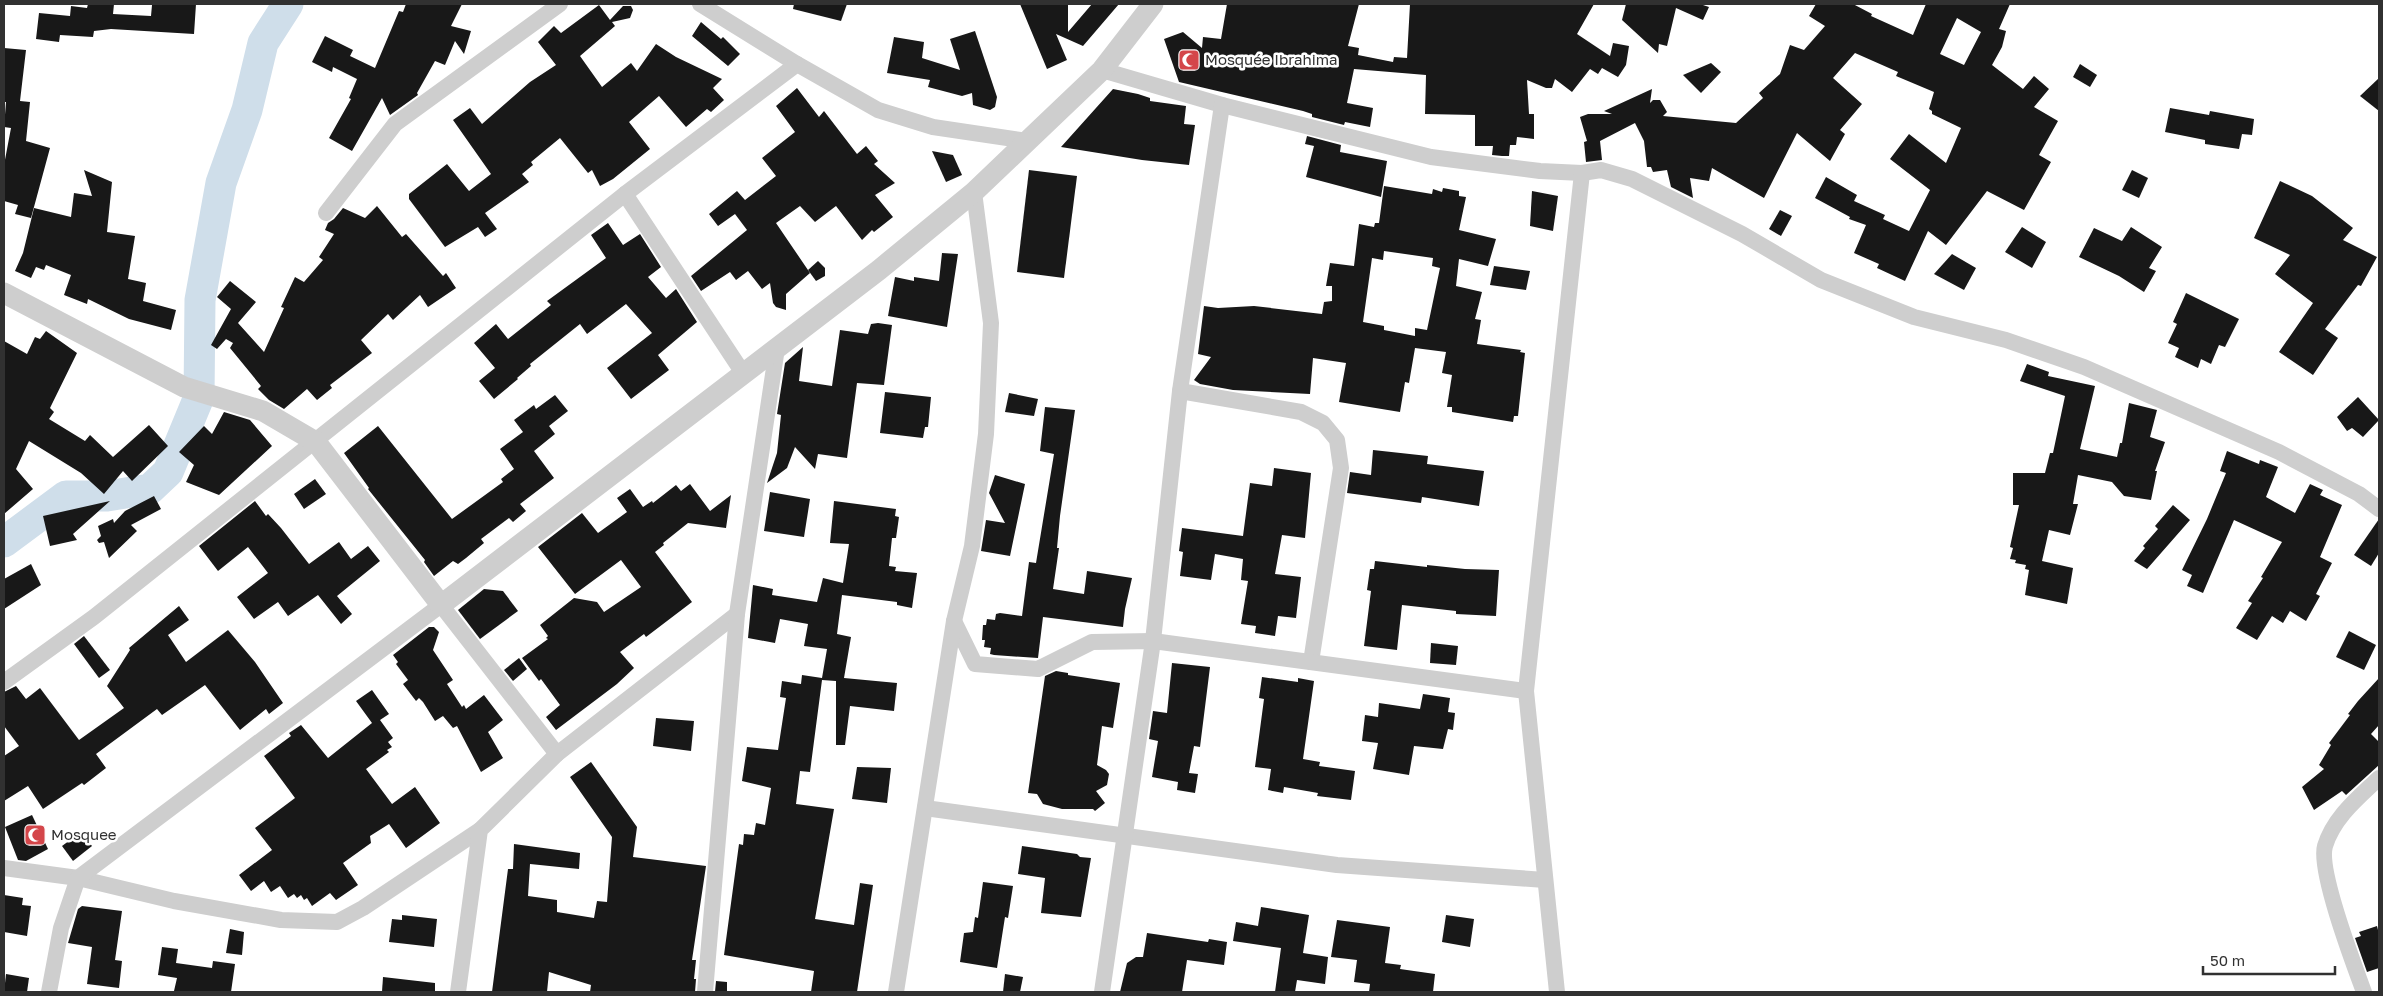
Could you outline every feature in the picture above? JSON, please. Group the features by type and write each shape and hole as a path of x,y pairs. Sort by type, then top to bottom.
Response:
{"street":[{"path":"326,213 396,124 560,4"},
{"path":"700,4 797,64 878,110 933,127 1027,141"},
{"path":"49,992 61,928 78,878 441,606 879,270 974,192 1102,70 1153,4"},
{"path":"4,682 94,617 625,194 797,64"},
{"path":"1102,70 1222,105 1431,157 1540,172 1582,173 1601,170 1632,179 1733,230 1821,280 1914,317 2006,340 2084,367 2279,452 2359,494 2379,509"},
{"path":"1102,992 1153,641 1180,391 1222,105"},
{"path":"1557,992 1526,691 1582,173"},
{"path":"896,992 954,621 972,546 986,434 991,323 974,192"},
{"path":"625,194 743,373"},
{"path":"4,293 184,387 263,411 316,442 556,754"},
{"path":"705,992 737,614 777,348"},
{"path":"1180,391 1301,412 1322,423 1337,440 1341,468 1311,662"},
{"path":"4,868 78,878 174,901 281,920 337,922 363,908 480,830 556,754 737,614"},
{"path":"954,621 975,664 1038,669 1092,642 1153,641 1526,691"},
{"path":"2364,992 2345,939 2324,861 2324,854 2325,847 2338,819 2379,778"},
{"path":"925,808 1124,837 1337,864 1545,880"},
{"path":"458,992 480,830"}],"building":[{"path":"88,4 114,4 113,14 151,16 152,5 196,4 194,34 111,29 94,31 93,37 60,35 59,42 36,39 39,13 70,16 71,6 87,8"},
{"path":"406,4 462,4 451,26 471,31 464,54 455,41 445,65 435,61 417,93 418,95 390,115 382,98 352,151 329,138 351,99 349,98 357,79 333,67 332,72 312,62 325,36 353,50 350,56 375,68 399,11 403,12"},
{"path":"794,4 847,4 841,21 793,9"},
{"path":"1020,4 1068,4 1068,32 1092,4 1119,4 1083,46 1056,34 1067,60 1047,69"},
{"path":"1227,4 1359,4 1348,46 1359,48 1358,55 1393,62 1394,57 1407,58 1410,4 1594,4 1577,34 1610,56 1613,43 1629,46 1626,65 1618,77 1602,68 1598,74 1590,69 1572,92 1555,79 1552,88 1546,88 1527,80 1529,114 1534,114 1534,139 1517,137 1516,145 1510,145 1509,156 1492,155 1493,146 1475,146 1475,115 1425,114 1426,75 1354,69 1347,103 1373,108 1370,127 1345,122 1344,125 1312,117 1312,114 1303,111 1179,82 1164,39 1183,32 1202,48 1203,37 1221,39"},
{"path":"1626,4 1700,4 1709,7 1703,20 1676,8 1667,46 1659,44 1658,53 1622,20"},
{"path":"1816,4 1853,4 1872,14 1871,16 1913,35 1926,4 2010,4 1999,29 2006,31 2002,47 1992,65 2023,89 2034,76 2049,89 2034,107 2058,121 2039,155 2051,162 2024,210 1987,191 1946,245 1928,231 1905,281 1877,268 1879,264 1854,253 1866,225 1849,219 1850,217 1815,198 1826,177 1857,195 1854,201 1885,215 1883,219 1909,231 1930,190 1890,159 1909,134 1946,163 1961,128 1932,114 1932,111 1929,109 1934,92 1896,76 1898,72 1855,53 1833,78 1862,104 1840,130 1845,134 1830,161 1797,133 1764,198 1712,168 1709,181 1690,178 1693,198 1671,187 1667,170 1653,172 1651,167 1647,167 1644,141 1635,123 1600,141 1602,160 1586,162 1584,142 1587,141 1580,117 1588,114 1612,114 1604,111 1652,89 1650,103 1653,100 1660,100 1667,112 1663,116 1736,123 1763,98 1759,93 1780,74 1790,45 1804,50 1825,26 1809,16","holes":["1957,18 1981,32 1964,65 1940,54"]},
{"path":"599,5 610,20 623,6 631,6 633,10 630,18 612,22 615,26 580,56 602,87 631,63 637,71 656,44 676,57 722,79 713,88 724,100 711,112 707,109 686,127 659,96 629,122 650,149 613,179 600,186 592,170 588,173 560,138 531,162 533,165 522,174 529,182 485,213 497,229 485,237 478,227 445,247 409,199 409,194 447,164 469,191 491,174 453,120 470,108 482,124 530,82 556,65 538,42 554,26 561,33"},
{"path":"701,22 721,39 723,37 740,54 728,66 692,36"},
{"path":"975,31 997,97 995,107 990,110 973,105 972,93 962,96 928,87 930,80 887,73 894,37 924,42 922,58 960,70 950,39"},
{"path":"4,48 26,50 20,101 30,102 26,141 50,148 31,218 15,214 18,205 4,201 4,165 11,128 4,127 6,102 4,102"},
{"path":"1711,63 1721,72 1701,93 1683,75"},
{"path":"2080,64 2097,75 2090,87 2073,77"},
{"path":"2379,78 2379,111 2360,96"},
{"path":"797,88 819,117 824,111 857,154 866,146 878,161 874,164 895,183 875,195 893,217 874,232 872,230 862,240 836,206 815,222 800,206 776,223 810,273 786,294 786,310 776,307 773,303 770,283 762,289 748,271 736,280 730,272 701,291 691,276 747,230 735,214 718,226 709,214 737,191 745,200 776,176 762,158 795,132 776,106"},
{"path":"1113,89 1138,94 1150,98 1150,101 1186,106 1184,124 1195,125 1189,165 1142,160 1061,147"},
{"path":"2170,108 2209,115 2210,111 2254,119 2252,135 2242,134 2239,149 2205,144 2205,140 2165,132"},
{"path":"1307,136 1341,145 1340,152 1387,161 1381,197 1306,177 1314,146 1305,144"},
{"path":"932,151 953,155 962,175 946,182"},
{"path":"84,170 112,182 107,232 135,236 128,279 146,283 143,301 176,310 171,330 129,319 88,299 87,304 64,295 71,275 46,265 44,270 36,267 31,278 15,271 23,253 34,208 71,217 74,193 92,196"},
{"path":"1029,170 1077,176 1064,278 1017,272"},
{"path":"2132,170 2148,178 2139,198 2122,190"},
{"path":"2280,181 2312,196 2353,228 2343,240 2377,257 2361,286 2358,285 2325,329 2338,338 2313,375 2279,352 2313,303 2275,274 2290,255 2254,238"},
{"path":"1384,186 1432,194 1433,189 1442,192 1443,188 1459,191 1459,196 1466,197 1459,230 1496,239 1488,266 1459,259 1456,286 1482,292 1475,319 1481,320 1477,344 1521,350 1520,352 1525,353 1518,416 1514,416 1513,422 1452,412 1452,407 1447,407 1452,375 1442,373 1446,352 1415,348 1409,383 1405,382 1400,412 1339,402 1346,363 1313,358 1310,394 1233,390 1200,384 1194,380 1211,357 1198,354 1204,306 1218,308 1254,306 1322,314 1324,302 1332,301 1332,286 1326,286 1330,263 1354,266 1359,224 1374,227 1375,223 1379,223","holes":["1384,251 1433,258 1432,266 1440,268 1427,330 1415,328 1415,336 1384,330 1384,326 1363,322 1372,258 1383,260"]},
{"path":"1532,191 1558,196 1553,231 1530,226"},
{"path":"377,206 402,237 406,234 443,276 446,273 456,288 428,307 420,295 393,320 388,314 361,340 372,353 330,385 332,388 317,400 307,389 284,409 269,400 258,389 261,386 230,348 233,343 226,339 217,349 211,345 231,309 217,297 230,281 256,302 238,323 264,352 284,308 281,307 295,277 304,282 323,260 319,257 334,234 325,230 328,223 343,208 365,218"},
{"path":"1780,210 1792,216 1781,236 1769,229"},
{"path":"608,223 623,245 640,234 661,267 648,277 666,298 676,289 697,322 658,355 669,370 631,399 607,368 652,333 626,304 587,334 580,324 530,364 531,366 518,379 494,399 479,381 495,368 474,343 496,324 508,339 551,305 547,301 606,258 591,235"},
{"path":"2022,227 2046,242 2032,268 2005,252"},
{"path":"2131,227 2162,247 2149,268 2156,271 2144,292 2119,276 2079,257 2094,228 2122,241"},
{"path":"942,253 958,254 947,327 888,316 895,277 914,281 914,277 939,281"},
{"path":"1952,254 1976,268 1964,290 1934,274"},
{"path":"818,261 825,268 825,276 816,281 808,270"},
{"path":"1494,266 1530,271 1526,290 1490,285"},
{"path":"2186,293 2239,319 2225,347 2219,345 2211,364 2201,359 2198,368 2175,357 2179,348 2168,343 2177,324 2173,322"},
{"path":"871,324 892,325 884,385 857,383 847,458 818,454 815,469 795,447 787,468 767,483 777,453 781,415 777,414 785,363 803,347 799,381 832,386 840,330 868,334"},
{"path":"46,331 77,353 50,408 54,412 49,419 85,441 90,435 113,457 149,425 168,446 132,481 123,471 104,494 81,473 29,441 16,469 33,489 4,514 4,341 27,354 35,337 40,339"},
{"path":"2027,364 2049,372 2048,376 2095,386 2080,449 2117,457 2120,443 2122,443 2129,403 2157,410 2150,437 2165,442 2155,471 2157,471 2151,500 2124,496 2112,482 2078,475 2073,504 2078,504 2070,535 2049,530 2042,561 2073,568 2067,604 2025,595 2029,570 2025,569 2026,565 2015,563 2016,560 2010,559 2013,548 2010,547 2019,505 2013,505 2013,473 2045,473 2050,453 2053,453 2065,396 2020,381"},
{"path":"885,392 931,397 928,427 925,427 923,438 880,433"},
{"path":"1009,393 1038,399 1034,416 1005,412"},
{"path":"555,395 568,411 549,426 555,434 534,451 554,478 520,504 526,511 513,522 509,518 481,539 484,543 466,558 458,564 453,561 434,576 424,562 425,560 368,489 344,453 378,426 452,519 503,482 501,479 514,469 500,449 523,432 514,420 534,405 536,409"},
{"path":"2358,397 2379,420 2363,437 2352,428 2347,431 2337,417"},
{"path":"1045,407 1075,410 1060,516 1057,548 1059,548 1053,589 1084,594 1087,571 1132,578 1123,627 1043,617 1038,658 994,655 990,654 991,648 984,647 985,640 982,640 983,625 986,625 987,619 995,620 996,614 1000,613 1022,616 1029,562 1036,563 1054,454 1040,451"},
{"path":"224,412 250,420 272,446 219,495 186,482 194,465 179,452 204,426 212,434"},
{"path":"1373,450 1428,456 1427,464 1484,471 1479,506 1422,497 1421,503 1347,493 1350,472 1371,475"},
{"path":"2227,451 2259,464 2260,460 2278,467 2266,497 2295,513 2310,484 2323,490 2320,495 2342,505 2320,557 2332,563 2316,594 2320,596 2306,621 2290,611 2283,623 2272,616 2257,640 2236,628 2252,603 2248,601 2263,578 2261,577 2282,542 2234,520 2203,593 2187,586 2192,575 2182,570 2207,519 2226,473 2220,471"},
{"path":"1274,468 1311,473 1305,538 1282,535 1275,574 1301,577 1296,618 1278,616 1275,636 1255,633 1256,626 1241,624 1248,581 1241,580 1243,559 1215,554 1211,580 1180,576 1183,552 1179,551 1182,528 1243,536 1250,483 1272,486"},
{"path":"995,475 1025,484 1010,556 981,551 986,520 1005,523 989,493"},
{"path":"315,479 326,494 304,509 294,494"},
{"path":"690,484 710,511 731,495 726,528 688,523 655,552 692,602 646,637 644,634 620,652 634,668 617,684 556,730 546,717 560,705 541,679 539,681 522,658 548,639 540,625 574,598 597,602 604,612 641,587 621,560 575,594 538,547 582,513 598,533 627,512 617,498 630,489 643,507 652,501 653,503 676,485 681,491"},
{"path":"770,492 810,499 804,537 764,531"},
{"path":"154,496 161,509 131,525 137,531 109,558 104,542 99,543 97,540 101,536 98,526 113,519 114,523 125,511"},
{"path":"110,501 73,534 77,540 50,546 43,516"},
{"path":"255,501 266,516 268,514 281,528 309,564 339,542 351,559 368,546 380,561 337,596 352,614 341,624 318,595 288,616 278,602 254,619 237,597 268,573 248,547 218,571 199,546"},
{"path":"834,501 896,509 895,516 899,517 896,538 892,538 889,566 896,567 895,571 917,573 912,608 897,605 897,602 842,595 837,634 851,637 844,678 897,683 894,711 850,706 845,745 836,745 836,681 822,680 810,772 800,771 796,804 834,809 815,919 854,925 860,883 873,885 857,992 811,992 814,971 724,955 739,844 743,845 744,834 754,835 756,823 765,825 771,788 742,781 747,747 778,750 786,698 780,697 782,681 801,684 802,675 822,678 827,649 804,646 808,624 780,619 775,643 748,638 753,585 773,589 772,595 817,602 823,578 843,583 849,544 830,543"},
{"path":"2173,505 2190,520 2147,569 2134,561 2145,548 2143,546 2158,529 2155,526"},
{"path":"2379,519 2379,553 2371,566 2354,555"},
{"path":"1375,561 1427,567 1427,565 1499,570 1496,616 1456,614 1456,611 1402,605 1397,650 1364,646 1371,591 1367,590 1370,569 1374,569"},
{"path":"31,564 41,585 4,609 4,579"},
{"path":"484,589 503,591 518,611 480,639 458,610"},
{"path":"179,606 189,620 168,635 186,662 228,630 255,662 283,703 269,714 266,709 240,730 205,685 162,715 157,709 96,754 106,768 84,785 82,783 43,809 28,786 4,801 4,756 19,746 4,726 4,692 16,686 26,699 40,688 79,740 124,708 107,686 130,650 129,648"},
{"path":"429,627 434,627 439,632 433,650 453,680 447,684 462,707 464,705 466,709 484,695 503,720 488,732 503,758 481,772 457,726 453,728 443,716 435,721 423,702 419,698 416,701 403,684 408,680 396,664 398,662 393,655"},
{"path":"2349,631 2376,645 2364,670 2336,657"},
{"path":"84,636 110,670 99,678 74,644"},
{"path":"1431,643 1458,646 1456,665 1430,663"},
{"path":"519,658 527,669 513,681 504,670"},
{"path":"1172,663 1210,667 1200,747 1194,746 1189,773 1198,774 1195,793 1177,790 1178,782 1152,777 1158,741 1149,739 1153,711 1167,713"},
{"path":"1056,671 1068,673 1068,675 1120,683 1113,728 1102,726 1097,765 1109,774 1107,785 1096,791 1105,803 1095,811 1093,809 1062,809 1043,804 1037,794 1028,793 1045,676"},
{"path":"1262,677 1298,682 1298,678 1314,681 1303,759 1320,762 1319,766 1355,771 1351,800 1317,796 1318,793 1284,787 1283,793 1268,790 1271,769 1255,767 1264,699 1259,698"},
{"path":"2379,678 2379,725 2371,734 2379,742 2379,765 2346,795 2342,791 2314,810 2302,787 2324,769 2319,765 2331,745 2329,743 2358,701"},
{"path":"372,690 389,714 380,720 393,738 388,742 392,747 387,750 389,752 366,769 392,804 415,787 440,823 406,848 389,824 370,836 371,843 343,863 358,885 336,900 330,893 312,906 307,898 304,900 301,895 297,898 294,894 288,898 280,886 271,892 264,881 251,891 239,875 272,850 255,828 295,798 264,756 291,736 289,733 301,725 328,758 372,723 356,701"},
{"path":"1423,694 1450,698 1448,712 1455,713 1453,730 1448,729 1443,749 1414,746 1409,775 1373,769 1378,743 1362,741 1365,715 1378,717 1379,703 1420,709"},
{"path":"656,718 694,721 691,751 653,746"},
{"path":"591,762 637,827 633,857 706,866 692,960 696,960 695,992 590,992 591,985 549,972 547,992 492,992 508,869 513,869 514,844 580,853 579,869 530,864 528,896 557,900 557,912 594,918 597,901 607,902 612,837 570,777"},
{"path":"857,767 891,768 887,803 852,799"},
{"path":"32,815 48,849 26,861 18,860 5,827"},
{"path":"81,832 92,846 73,861 62,846"},
{"path":"1022,846 1077,854 1080,857 1091,858 1081,917 1041,913 1045,878 1018,874"},
{"path":"983,882 1013,886 1008,918 1005,917 997,968 960,962 964,933 973,932 975,917 978,918"},
{"path":"4,895 23,898 22,905 31,906 27,936 4,932"},
{"path":"82,906 122,911 115,960 122,961 119,988 87,984 92,947 68,943 78,909"},
{"path":"1261,907 1309,915 1303,953 1328,957 1325,984 1297,980 1295,992 1275,992 1281,948 1233,941 1236,922 1258,926"},
{"path":"402,915 437,919 434,947 389,942 392,919 402,920"},
{"path":"1446,915 1474,919 1470,947 1442,942"},
{"path":"1337,920 1390,927 1385,963 1401,965 1400,969 1435,974 1433,992 1369,992 1370,984 1354,982 1357,960 1331,957"},
{"path":"2377,926 2379,934 2379,968 2367,972 2355,938 2361,936 2359,932"},
{"path":"230,929 244,932 242,955 226,953"},
{"path":"1147,933 1208,942 1209,939 1227,942 1224,965 1187,960 1182,992 1120,992 1127,963 1136,957 1143,957"},
{"path":"162,947 178,949 176,963 212,968 213,961 235,964 231,992 174,991 177,978 158,975"},
{"path":"6,974 29,978 27,992 4,992"},
{"path":"1005,974 1023,977 1020,992 1003,992"},
{"path":"383,977 435,983 435,992 382,992"},
{"path":"716,981 727,982 727,992 715,992"}],"waterway":[{"path":"4,542 66,496 107,496 150,489 168,472 199,397 200,300 221,183 247,110 263,43 288,4"}],"place":[{"name":"Mosquée Ibrahima","path":"1189,60"},
{"name":"Mosquee","path":"35,835"}]}
